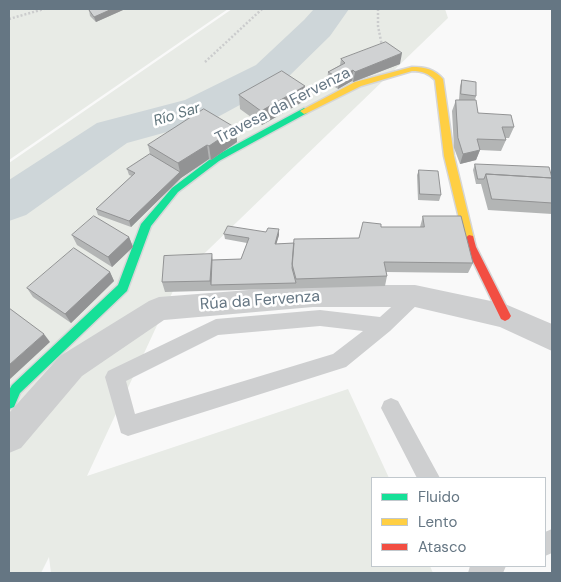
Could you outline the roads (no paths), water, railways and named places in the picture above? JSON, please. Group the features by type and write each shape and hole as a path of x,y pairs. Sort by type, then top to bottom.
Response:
{"street":[{"name":"Travesa da Fervenza","path":"9,403 16,389 123,288 146,224 175,190 216,159 283,120 358,84 412,69 422,69 432,73 439,79 449,156 471,247 505,316"},
{"name":"Rúa da Fervenza","path":"9,437 72,366 159,309 313,296 415,296 505,316 552,338"}],"lane":[{"path":"384,325 320,318 216,327 115,377 128,426 339,361 384,325 415,296"},
{"path":"391,408 428,477"}],"waterway":[{"name":"Río Sar","path":"9,203 112,133 199,110 270,73 317,28 332,9"}]}
